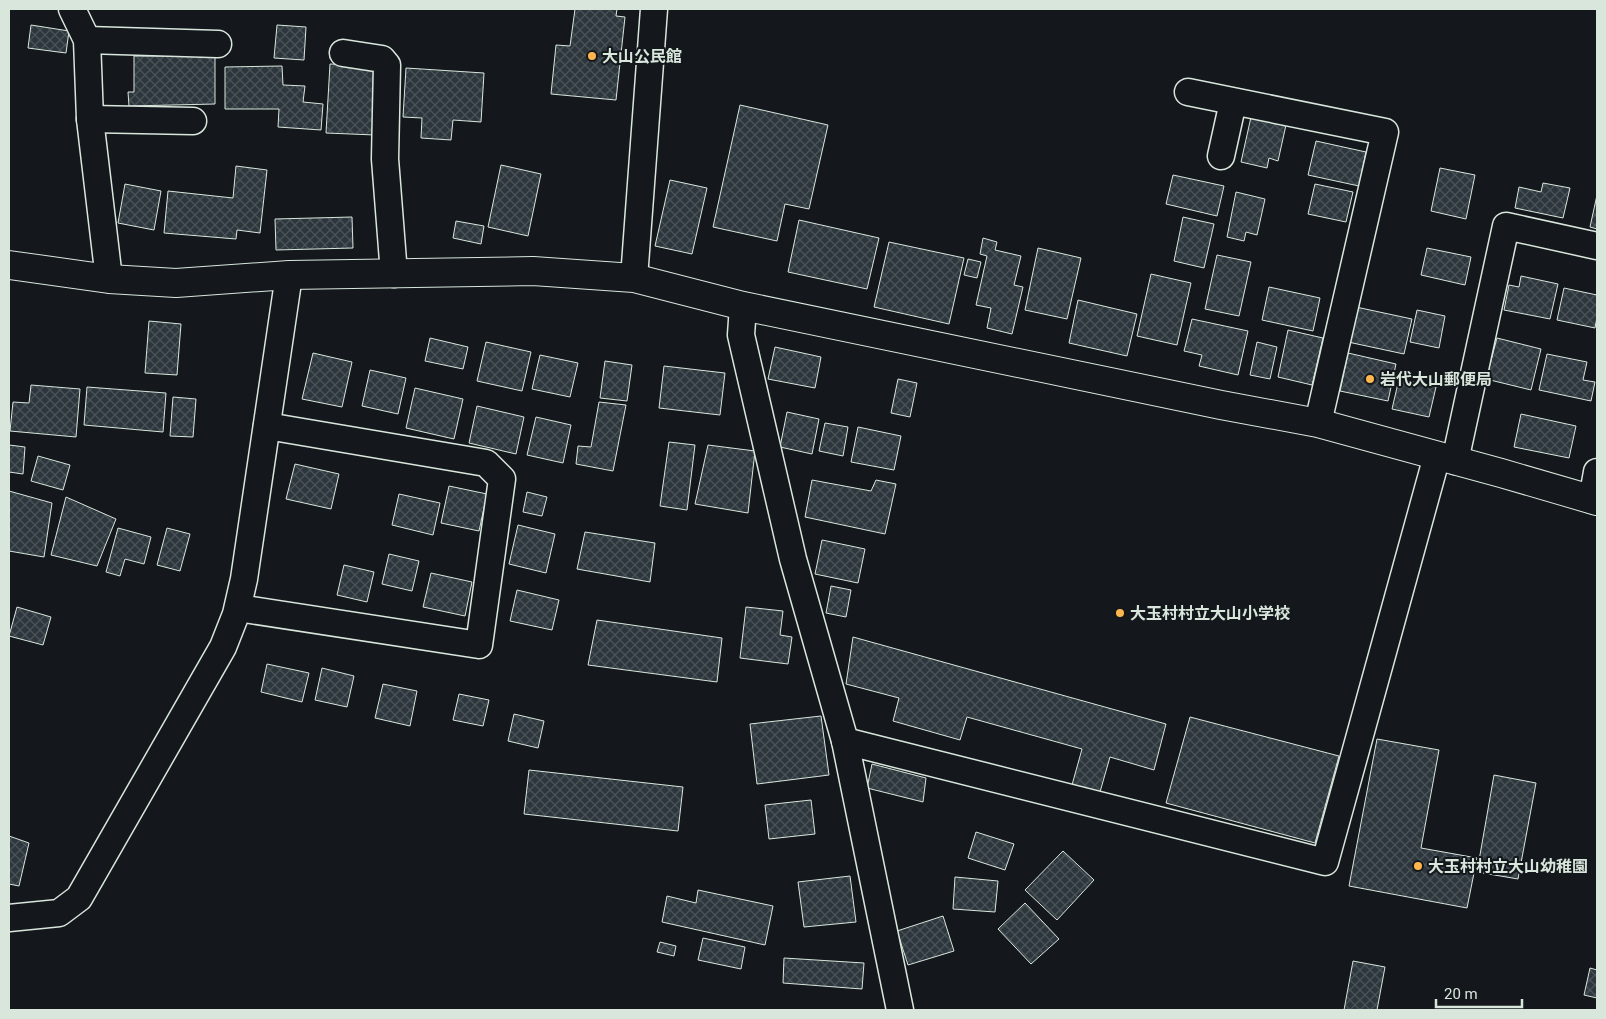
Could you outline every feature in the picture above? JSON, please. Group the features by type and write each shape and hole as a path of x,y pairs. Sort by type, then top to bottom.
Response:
{"street":[{"path":"72,9 87,40 90,119 108,280"},
{"path":"634,278 654,9"},
{"path":"87,40 218,44"},
{"path":"343,53 382,59 387,65 385,159 394,274"},
{"path":"1188,92 1385,132 1318,423"},
{"path":"1221,156 1233,102"},
{"path":"90,119 193,121"},
{"path":"845,741 1324,862 1446,459 1506,226 1597,246"},
{"path":"9,265 108,280 176,282 289,275 533,271 634,278 743,306 1211,403 1318,423 1594,501 1597,472"},
{"path":"9,918 59,913 79,898 224,647 238,608 244,579 289,275"},
{"path":"743,306 741,336 793,559 845,741 900,1010"},
{"path":"238,608 479,645 502,479 486,463 266,426"}],"building":[{"path":"575,9 617,9 616,16 625,17 616,100 551,94 556,45 570,46"},
{"path":"31,25 69,31 66,53 28,48"},
{"path":"277,25 306,27 304,60 274,58"},
{"path":"134,56 215,56 215,104 129,106 128,92 134,92"},
{"path":"330,64 379,66 375,135 326,133"},
{"path":"282,66 283,85 305,86 303,102 323,104 321,130 278,127 279,109 225,109 225,67"},
{"path":"406,68 484,73 481,122 453,120 451,140 421,138 422,118 403,117"},
{"path":"740,105 828,125 809,209 785,204 777,241 713,227"},
{"path":"1251,117 1286,125 1278,161 1269,158 1267,168 1241,162"},
{"path":"1316,141 1366,152 1359,186 1308,175"},
{"path":"501,165 541,174 528,236 488,227"},
{"path":"236,166 267,170 260,233 237,230 236,239 164,233 168,191 233,198"},
{"path":"1440,168 1475,175 1466,219 1431,211"},
{"path":"1173,175 1224,186 1217,216 1166,204"},
{"path":"670,180 707,188 692,254 655,246"},
{"path":"1543,183 1570,188 1563,218 1515,208 1519,187 1541,192"},
{"path":"125,184 161,191 154,230 118,223"},
{"path":"1315,184 1353,192 1346,222 1308,214"},
{"path":"1236,192 1265,199 1257,235 1246,232 1244,241 1227,237"},
{"path":"1597,195 1597,229 1590,227"},
{"path":"352,217 353,248 276,250 275,219"},
{"path":"1183,217 1214,224 1204,268 1174,261"},
{"path":"799,220 879,238 867,289 788,272"},
{"path":"456,221 484,226 481,244 453,238"},
{"path":"983,238 997,242 995,250 1021,256 1014,285 1023,287 1012,334 987,328 991,308 976,305 987,256 980,254"},
{"path":"889,242 964,258 949,324 874,307"},
{"path":"1038,248 1081,258 1067,319 1025,310"},
{"path":"1427,248 1471,257 1465,285 1421,275"},
{"path":"1217,255 1251,262 1239,316 1205,309"},
{"path":"968,259 981,262 977,278 964,275"},
{"path":"1151,274 1191,283 1177,345 1137,336"},
{"path":"1521,276 1558,284 1550,319 1504,310 1509,285 1519,287"},
{"path":"1269,287 1320,298 1313,331 1262,320"},
{"path":"1564,288 1597,295 1595,328 1557,320"},
{"path":"1078,300 1137,314 1127,356 1069,343"},
{"path":"1356,307 1412,319 1404,354 1348,342"},
{"path":"1417,310 1445,316 1439,348 1410,342"},
{"path":"1192,319 1248,331 1238,375 1199,366 1202,355 1184,351"},
{"path":"149,321 181,324 177,375 145,373"},
{"path":"1288,330 1323,338 1312,385 1278,377"},
{"path":"430,338 468,347 463,369 425,361"},
{"path":"1497,338 1541,349 1531,390 1486,379"},
{"path":"486,342 531,352 522,391 477,381"},
{"path":"1257,342 1277,347 1270,379 1250,375"},
{"path":"775,347 821,357 815,388 768,379"},
{"path":"313,353 352,362 342,407 302,399"},
{"path":"1348,353 1396,364 1388,401 1340,391"},
{"path":"1547,354 1587,362 1583,380 1595,382 1591,401 1539,390"},
{"path":"540,355 578,363 570,397 532,389"},
{"path":"605,361 632,365 627,401 600,398"},
{"path":"664,366 725,373 720,415 659,408"},
{"path":"370,370 406,378 398,414 362,406"},
{"path":"898,379 917,383 910,417 891,413"},
{"path":"1399,379 1436,387 1429,417 1392,409"},
{"path":"31,385 80,389 76,437 10,431 13,402 29,403"},
{"path":"87,387 166,393 163,432 84,425"},
{"path":"415,388 463,399 454,439 406,428"},
{"path":"173,397 196,399 193,437 170,436"},
{"path":"599,402 626,405 613,471 576,464 578,446 591,447"},
{"path":"477,406 524,417 516,454 469,443"},
{"path":"787,412 819,419 812,454 780,447"},
{"path":"1521,414 1576,426 1569,458 1514,447"},
{"path":"536,417 571,425 563,463 527,455"},
{"path":"825,423 848,427 843,456 819,451"},
{"path":"858,427 901,436 894,470 851,462"},
{"path":"669,442 695,445 687,510 660,506"},
{"path":"9,445 25,447 23,474 9,472"},
{"path":"708,445 755,451 748,513 695,504"},
{"path":"38,456 70,465 63,490 31,481"},
{"path":"295,464 339,474 331,509 286,499"},
{"path":"812,480 871,491 876,480 896,484 885,534 805,517"},
{"path":"449,486 487,494 479,531 441,523"},
{"path":"9,491 52,503 44,557 9,551"},
{"path":"527,492 547,497 542,516 523,512"},
{"path":"399,494 440,503 433,535 392,525"},
{"path":"66,497 116,519 97,566 51,555"},
{"path":"518,525 555,534 546,573 509,564"},
{"path":"118,528 151,537 144,564 125,559 120,576 106,572"},
{"path":"167,528 190,534 180,571 157,565"},
{"path":"585,532 655,543 650,582 577,569"},
{"path":"822,540 865,549 858,583 815,574"},
{"path":"389,554 419,561 412,591 382,584"},
{"path":"344,565 374,572 367,602 337,595"},
{"path":"431,573 472,582 465,616 423,607"},
{"path":"831,586 851,590 846,617 826,613"},
{"path":"517,590 559,600 552,630 510,621"},
{"path":"17,607 51,617 43,645 9,636"},
{"path":"746,607 783,611 780,635 792,637 788,664 740,658"},
{"path":"597,620 722,638 717,682 588,665"},
{"path":"853,637 1166,724 1154,770 1110,757 1100,792 1072,785 1082,749 967,717 960,740 893,721 899,698 846,684"},
{"path":"267,664 309,673 302,702 261,692"},
{"path":"322,668 354,676 347,707 315,700"},
{"path":"383,684 417,691 410,726 375,718"},
{"path":"459,694 489,700 483,726 453,720"},
{"path":"514,714 544,721 538,748 508,741"},
{"path":"821,716 829,775 757,784 750,724"},
{"path":"1190,717 1339,756 1315,843 1166,803"},
{"path":"1377,739 1439,750 1421,848 1477,858 1467,908 1349,886"},
{"path":"872,764 926,778 923,802 867,788"},
{"path":"529,770 683,787 678,831 524,814"},
{"path":"1494,775 1536,783 1518,879 1477,872"},
{"path":"811,800 815,834 769,839 765,805"},
{"path":"976,832 1014,844 1005,870 968,858"},
{"path":"9,836 29,843 19,886 9,884"},
{"path":"1063,851 1094,880 1057,920 1025,890"},
{"path":"850,876 856,922 804,927 798,882"},
{"path":"955,877 998,881 995,912 953,909"},
{"path":"698,890 773,906 765,945 662,922 667,896 696,903"},
{"path":"1025,903 1059,939 1031,964 998,929"},
{"path":"943,916 954,951 908,965 897,931"},
{"path":"703,938 745,947 741,969 698,960"},
{"path":"660,942 676,946 674,956 657,952"},
{"path":"784,958 864,963 862,989 783,983"},
{"path":"1353,961 1385,967 1377,1010 1344,1010"},
{"path":"1590,968 1597,970 1597,998 1584,995"}],"place":[{"name":"大山公民館","path":"592,56"},
{"name":"岩代大山郵便局","path":"1370,379"},
{"name":"大玉村村立大山小学校","path":"1120,613"},
{"name":"大玉村村立大山幼稚園","path":"1418,866"}]}
